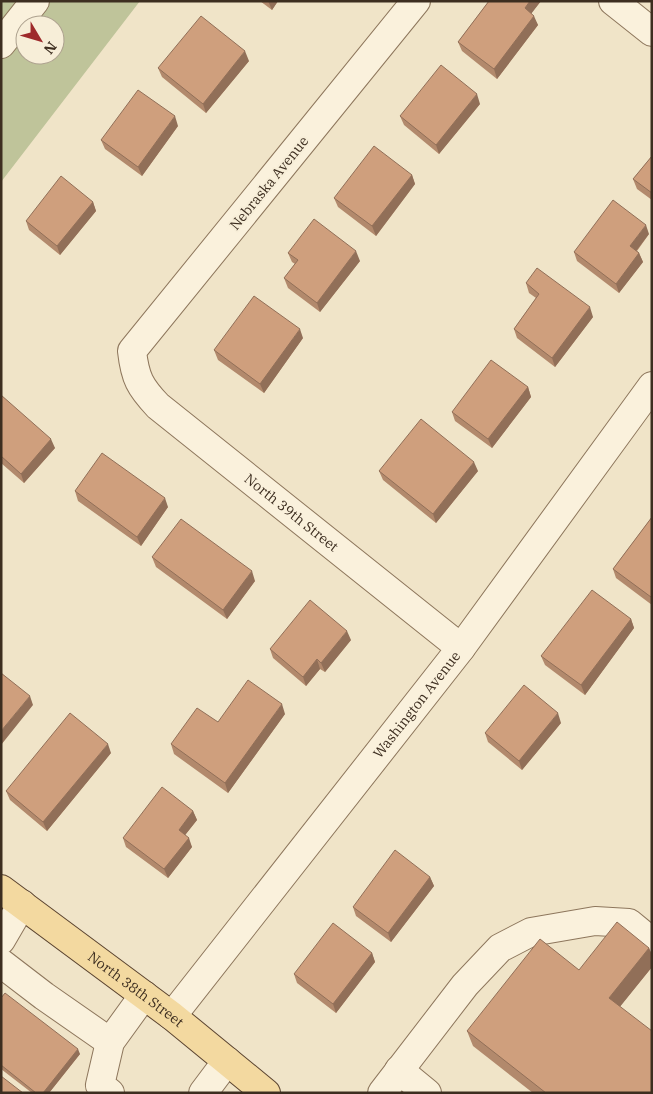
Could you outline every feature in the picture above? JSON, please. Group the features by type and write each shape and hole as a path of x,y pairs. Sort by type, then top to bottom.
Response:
{"main road":[{"name":"North 38th Street","path":"12,897 172,1016 266,1093"}],"street":[{"path":"1,44 34,1"},
{"name":"Nebraska Avenue","path":"134,368 132,351 416,1"},
{"path":"613,1 652,32"},
{"name":"North 39th Street","path":"134,368 137,379 145,393 158,406 461,648"},
{"name":"Washington Avenue","path":"172,1016 461,648 652,386"},
{"path":"1,940 12,897"},
{"path":"382,1093 465,985 500,948 531,932 595,921 629,923 652,942"},
{"path":"1,963 110,1042"},
{"path":"110,1093 100,1085 110,1042 144,995"},
{"path":"203,1093 227,1061"},
{"path":"399,1070 427,1093"}],"green space":[{"path":"1,1 140,1 1,182"}],"building":[{"path":"489,1 530,1 525,8 534,16 494,69 458,42"},
{"path":"201,16 245,51 203,104 158,68"},
{"path":"441,65 477,94 436,145 400,116"},
{"path":"138,90 175,116 138,167 101,140"},
{"path":"374,146 412,175 372,226 334,198"},
{"path":"652,156 652,193 633,179"},
{"path":"61,176 93,202 57,246 26,221"},
{"path":"613,200 646,225 630,246 639,253 616,284 574,252"},
{"path":"314,219 356,251 317,303 284,278 298,260 288,253"},
{"path":"537,268 590,307 552,358 514,329 539,294 526,283"},
{"path":"254,296 300,329 260,384 214,350"},
{"path":"491,360 528,387 488,439 452,412"},
{"path":"1,395 51,439 21,474 1,456"},
{"path":"421,419 474,462 433,514 379,471"},
{"path":"102,453 165,498 137,537 75,491"},
{"path":"652,517 652,595 651,597 613,569"},
{"path":"181,519 252,571 223,610 152,557"},
{"path":"592,590 631,619 581,685 541,656"},
{"path":"310,600 347,631 321,663 317,659 303,677 270,649"},
{"path":"1,673 30,696 1,731"},
{"path":"248,680 282,704 225,783 171,744 197,708 218,722"},
{"path":"524,685 558,713 519,761 485,733"},
{"path":"70,713 108,744 43,822 6,791"},
{"path":"162,787 193,811 179,830 189,838 164,869 123,838"},
{"path":"395,850 430,877 388,933 353,907"},
{"path":"617,922 649,948 609,998 652,1031 652,1093 546,1093 467,1031 540,939 579,970"},
{"path":"333,923 372,953 333,1004 294,974"},
{"path":"5,993 78,1049 43,1093 36,1093 1,1065 1,998"},
{"path":"1,1076 23,1093 1,1093"}]}
